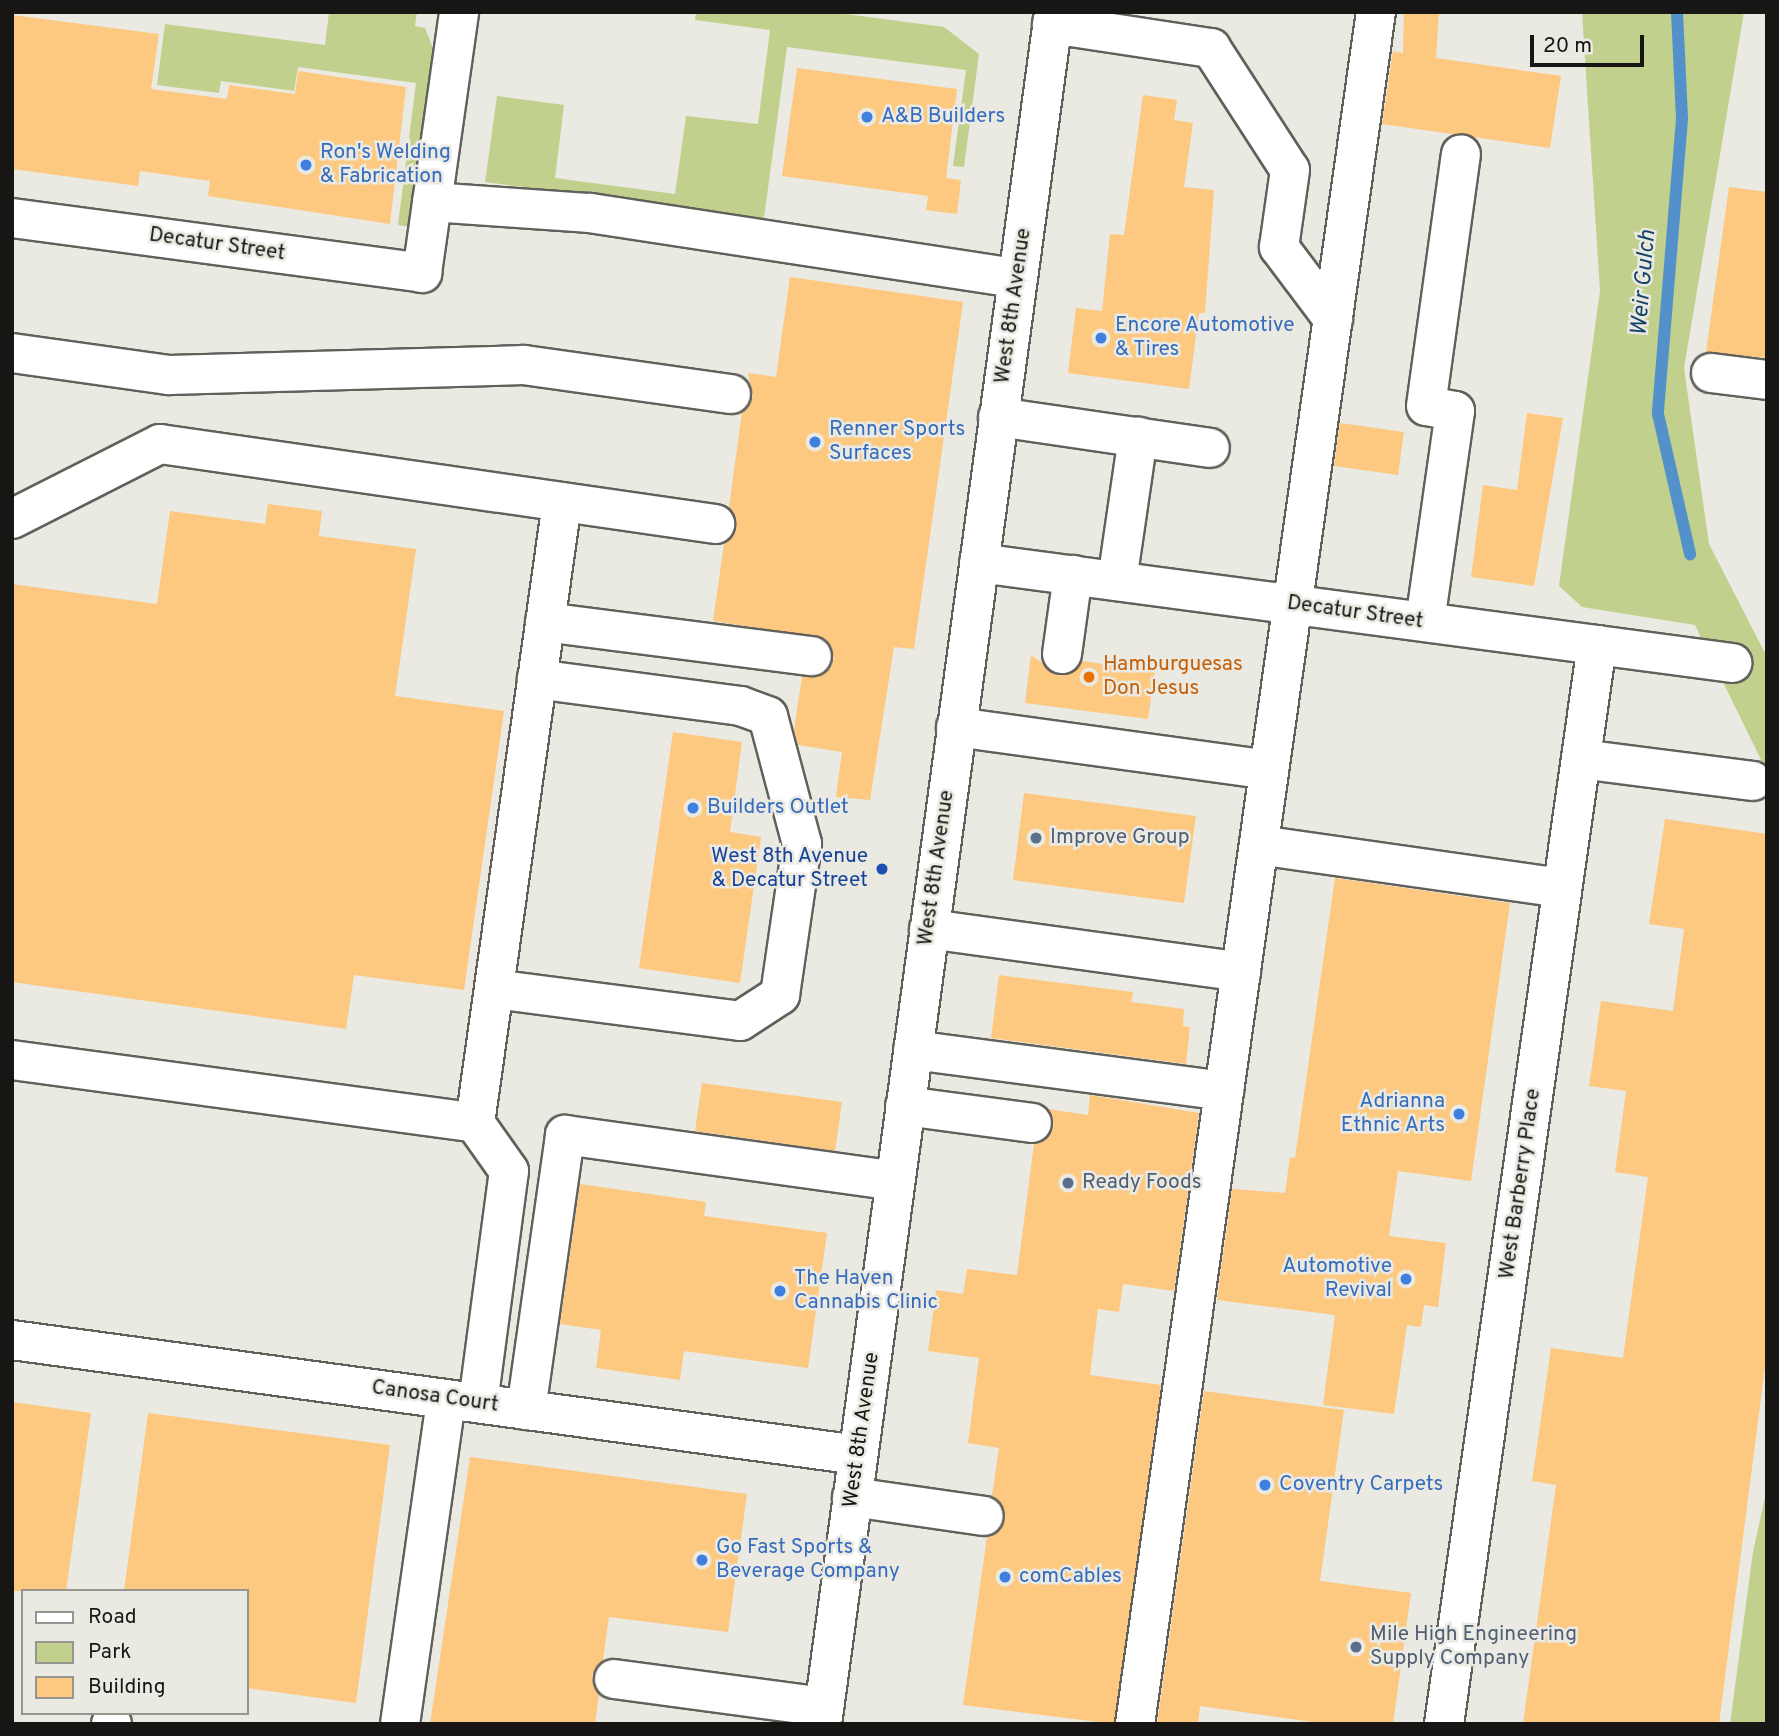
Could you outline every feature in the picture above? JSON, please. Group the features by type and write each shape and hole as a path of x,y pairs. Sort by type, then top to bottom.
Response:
{"street":[{"path":"459,12 432,202 590,213 1017,278"},
{"path":"1135,1724 1376,12"},
{"path":"1053,18 1212,48 1290,170 1279,247 1333,319"},
{"name":"West 8th Avenue","path":"823,1716 1053,18"},
{"path":"1425,622 1455,411 1426,406 1461,154"},
{"name":"Decatur Street","path":"12,218 422,273 432,202"},
{"path":"12,353 169,375 524,365 731,394"},
{"path":"1712,373 1767,380"},
{"path":"998,417 1210,448"},
{"path":"1117,581 1138,438"},
{"path":"12,519 160,444 715,524"},
{"path":"400,1724 509,1171 475,1123 562,502"},
{"name":"Decatur Street","path":"979,563 1731,663"},
{"path":"1062,654 1073,575"},
{"path":"545,622 812,656"},
{"name":"West Barberry Place","path":"1444,1724 1597,645"},
{"path":"494,989 740,1021 780,995 802,844 768,716 741,706 537,678"},
{"path":"956,727 1269,770"},
{"path":"1581,759 1753,781"},
{"path":"1259,845 1562,888"},
{"path":"929,929 1241,972"},
{"path":"913,1050 1224,1091"},
{"path":"12,1059 475,1123"},
{"path":"905,1106 1032,1123"},
{"path":"526,1409 565,1135 895,1181"},
{"name":"Canosa Court","path":"12,1340 858,1455"},
{"path":"852,1497 984,1516"},
{"path":"614,1679 823,1716"}],"green space":[{"path":"329,12 417,12 415,26 425,28 436,56 413,227 398,225 416,83 298,67 294,91 221,81 219,93 157,85 165,24 325,45"},
{"path":"696,12 830,12 944,27 979,54 964,167 953,166 966,70 787,47 764,218 485,182 497,96 564,105 555,178 675,194 686,116 758,124 770,30 695,20"},
{"path":"1582,12 1744,12 1684,368 1709,544 1767,657 1767,772 1695,625 1582,607 1559,586 1600,291"},
{"path":"1767,1488 1767,1724 1730,1724 1753,1552"}],"building":[{"path":"1404,12 1439,12 1436,58 1561,76 1550,148 1382,124 1393,51 1403,53"},
{"path":"12,15 159,34 151,89 227,99 229,85 295,94 298,71 406,87 390,224 208,196 210,181 140,171 138,186 12,169"},
{"path":"797,68 957,89 946,178 961,180 957,214 926,210 928,196 782,176"},
{"path":"1143,95 1177,100 1174,120 1193,123 1184,187 1214,190 1205,313 1199,313 1189,389 1068,373 1076,308 1102,311 1110,234 1124,235"},
{"path":"1729,187 1767,192 1767,358 1706,352"},
{"path":"790,277 963,302 914,649 894,647 870,800 836,797 842,752 798,745 794,729 802,677 830,669 834,658 826,639 713,621 724,544 736,528 729,507 742,412 753,396 748,373 776,377"},
{"path":"1527,413 1563,418 1534,586 1471,577 1483,485 1517,490"},
{"path":"1340,423 1404,432 1398,475 1334,466"},
{"path":"268,504 322,511 319,536 416,549 395,696 504,711 464,990 354,975 346,1029 12,982 12,584 157,604 170,511 265,524"},
{"path":"1031,655 1060,676 1082,661 1155,671 1148,719 1025,703"},
{"path":"673,732 742,742 730,832 761,837 740,983 639,968"},
{"path":"1024,793 1196,816 1184,903 1013,880"},
{"path":"1665,819 1767,834 1767,1351 1719,1724 1523,1724 1556,1485 1532,1481 1551,1348 1623,1358 1648,1177 1615,1172 1626,1091 1589,1086 1601,1001 1673,1011 1684,929 1649,924"},
{"path":"1335,878 1510,903 1471,1181 1398,1171 1389,1236 1446,1243 1438,1307 1424,1305 1421,1327 1407,1325 1394,1414 1323,1405 1335,1315 1217,1300 1232,1189 1285,1193 1290,1157 1295,1158"},
{"path":"999,975 1133,992 1131,1002 1184,1009 1183,1026 1190,1027 1186,1064 991,1038"},
{"path":"702,1083 842,1102 835,1151 695,1131"},
{"path":"1090,1095 1199,1113 1174,1291 1123,1284 1119,1312 1098,1309 1090,1375 1161,1385 1114,1724 963,1705 987,1537 1006,1518 992,1496 999,1448 968,1443 979,1358 928,1351 936,1290 963,1294 967,1269 1017,1275 1034,1144 1054,1127 1048,1109 1088,1115"},
{"path":"580,1184 706,1202 704,1216 827,1233 808,1368 684,1351 680,1380 596,1368 601,1330 560,1324"},
{"path":"1204,1391 1344,1410 1320,1581 1411,1593 1393,1724 1327,1724 1200,1706 1198,1724 1157,1724"},
{"path":"12,1402 91,1413 66,1589 12,1591"},
{"path":"148,1413 390,1445 356,1703 248,1688 248,1589 124,1589"},
{"path":"470,1457 747,1494 728,1632 609,1617 603,1660 592,1675 599,1694 595,1724 430,1724"}],"waterway":[{"name":"Weir Gulch","path":"1677,12 1682,119 1658,414 1690,554"}],"place":[{"name":"A&B Builders","path":"867,117"},
{"name":"Ron's Welding & Fabrication","path":"306,165"},
{"name":"Encore Automotive & Tires","path":"1101,338"},
{"name":"Renner Sports Surfaces","path":"815,442"},
{"name":"Hamburguesas Don Jesus","path":"1089,677"},
{"name":"Builders Outlet","path":"693,808"},
{"name":"Improve Group","path":"1036,838"},
{"name":"West 8th Avenue & Decatur Street","path":"882,869"},
{"name":"Adrianna Ethnic Arts","path":"1459,1114"},
{"name":"Ready Foods","path":"1068,1183"},
{"name":"Automotive Revival","path":"1406,1279"},
{"name":"The Haven Cannabis Clinic","path":"780,1291"},
{"name":"Coventry Carpets","path":"1265,1485"},
{"name":"Go Fast Sports & Beverage Company","path":"702,1560"},
{"name":"comCables","path":"1005,1577"},
{"name":"Mile High Engineering Supply Company","path":"1356,1647"}]}
